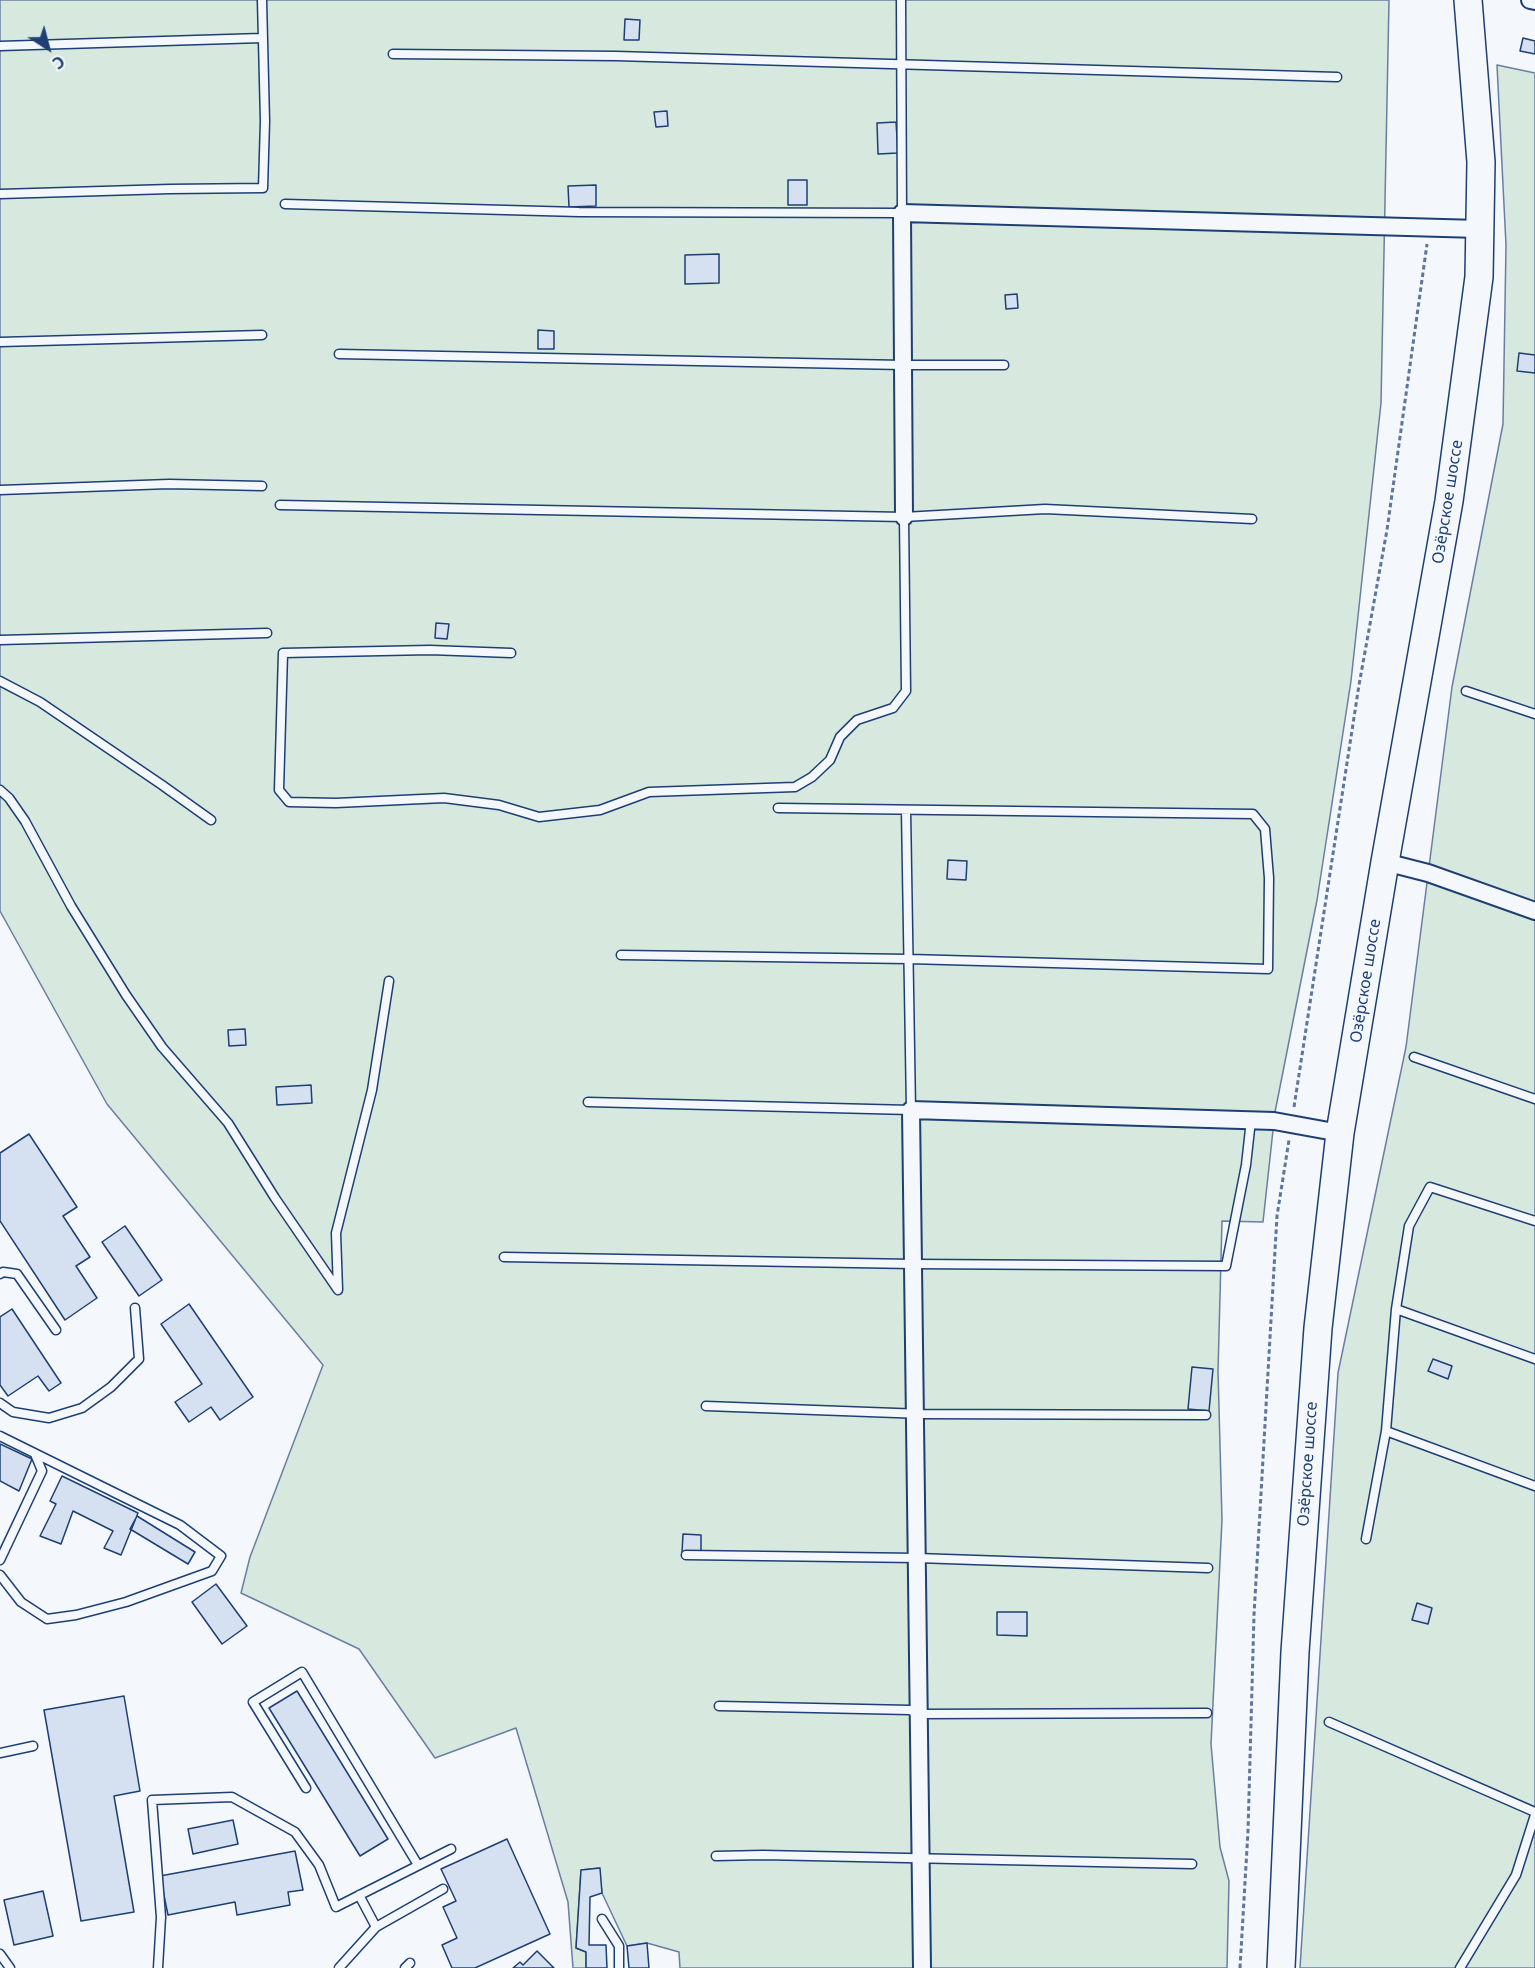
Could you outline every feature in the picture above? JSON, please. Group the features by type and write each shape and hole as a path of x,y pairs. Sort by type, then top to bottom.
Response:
{"main road":[{"name":"Озёрское шоссе","path":"1281,1968 1295,1652 1317,1340 1340,1133 1449,501 1479,277 1481,162 1468,0"}],"street":[{"path":"1530,0 1535,1"},
{"path":"904,517 902,213 1479,230"},
{"path":"1385,862 1428,873 1535,911"},
{"path":"922,1968 911,1110 1251,1120 1291,1124 1340,1133"}],"lane":[{"path":"0,194 264,188 262,0"},
{"path":"285,204 579,212 902,213 901,0"},
{"path":"0,46 262,38"},
{"path":"393,54 616,56 1337,77"},
{"path":"0,342 262,335"},
{"path":"339,354 1004,365"},
{"path":"0,490 169,483 262,486"},
{"path":"280,505 904,517 1045,510 1252,519"},
{"path":"512,653 430,650 283,653 279,790 289,802 444,798 499,805 539,817 600,810 649,792 795,787 812,777 830,760 840,737 857,720 893,708 906,691 904,517"},
{"path":"0,640 267,633"},
{"path":"0,681 40,702 211,820"},
{"path":"1467,691 1535,714"},
{"path":"0,790 26,821 71,906 126,995 162,1047 228,1123 275,1198 338,1290 336,1233 372,1090 389,981"},
{"path":"621,955 909,959 1268,969 1269,878 1265,829 1253,814 778,808"},
{"path":"588,1102 911,1110 906,810"},
{"path":"1414,1057 1535,1099"},
{"path":"504,1257 913,1264 1226,1266 1246,1165 1251,1120"},
{"path":"1366,1539 1386,1431 1396,1309 1409,1226 1430,1187 1535,1221"},
{"path":"0,1274 3,1272 17,1274 56,1330"},
{"path":"0,1403 14,1412 49,1418 82,1408 111,1387 139,1359 135,1308"},
{"path":"1396,1309 1535,1359"},
{"path":"706,1406 935,1414 1206,1415"},
{"path":"1386,1431 1535,1486"},
{"path":"0,1436 180,1525 221,1556 212,1571 126,1602 76,1615 47,1619 21,1602 0,1575"},
{"path":"0,1560 42,1471 35,1454"},
{"path":"687,1556 917,1557 1208,1568"},
{"path":"306,1788 253,1702 303,1672 418,1865"},
{"path":"719,1706 910,1710 919,1714 1207,1713"},
{"path":"1329,1722 1535,1814 1516,1875 1460,1968"},
{"path":"0,1753 33,1746"},
{"path":"158,1968 161,1917 152,1800 232,1797 295,1832 319,1865 336,1907 451,1849"},
{"path":"716,1856 1192,1864"},
{"path":"339,1968 376,1927 443,1889"},
{"path":"359,1895 376,1927"},
{"path":"602,1919 619,1946 619,1968"},
{"path":"0,1954 10,1968"}],"path":[{"path":"1240,1968 1248,1831 1254,1615 1276,1227 1359,685 1387,530 1430,228"}],"shaded area":[{"path":"0,0 1389,0 1381,403 1351,681 1317,900 1275,1112 1263,1222 1222,1221 1218,1371 1222,1520 1211,1744 1220,1847 1229,1881 1227,1968 680,1968 679,1952 647,1943 627,1946 602,1893 599,1868 581,1870 576,1948 586,1952 586,1968 573,1968 568,1902 516,1728 435,1758 359,1649 241,1593 250,1557 323,1365 107,1104 0,911"},
{"path":"1497,65 1535,73 1535,1968 1300,1968 1338,1373 1406,1047 1452,687 1503,424 1506,245"}],"building":[{"path":"625,19 640,20 639,40 624,40"},
{"path":"1523,38 1535,41 1535,54 1520,51"},
{"path":"667,111 668,126 656,127 654,112"},
{"path":"896,122 898,153 878,154 877,123"},
{"path":"788,180 807,180 807,205 788,205"},
{"path":"596,185 596,206 569,207 568,186"},
{"path":"719,254 719,283 685,284 685,255"},
{"path":"1017,294 1018,308 1006,309 1005,295"},
{"path":"538,330 554,331 554,349 538,349"},
{"path":"1519,353 1535,355 1535,373 1517,371"},
{"path":"436,623 449,624 447,639 435,638"},
{"path":"948,860 967,861 966,880 947,879"},
{"path":"245,1029 246,1045 229,1046 228,1030"},
{"path":"311,1085 312,1103 277,1105 276,1087"},
{"path":"29,1134 77,1207 63,1216 90,1257 76,1266 97,1298 65,1320 0,1221 0,1153"},
{"path":"125,1226 162,1280 139,1296 102,1242"},
{"path":"189,1304 253,1397 220,1420 211,1407 189,1422 175,1402 202,1384 161,1324"},
{"path":"12,1309 61,1383 49,1391 38,1376 8,1396 0,1385 0,1317"},
{"path":"1433,1359 1452,1366 1448,1379 1428,1371"},
{"path":"1192,1367 1213,1369 1209,1411 1188,1409"},
{"path":"0,1444 32,1459 19,1491 0,1481"},
{"path":"62,1476 138,1513 121,1555 104,1548 113,1531 73,1511 61,1544 40,1536 56,1504 50,1501"},
{"path":"137,1516 195,1552 188,1564 130,1529"},
{"path":"683,1534 701,1535 701,1554 682,1553"},
{"path":"216,1584 247,1626 222,1644 192,1602"},
{"path":"1417,1603 1432,1608 1428,1624 1412,1620"},
{"path":"997,1612 1027,1612 1027,1636 997,1635"},
{"path":"297,1691 388,1839 360,1856 269,1708"},
{"path":"124,1696 140,1791 114,1796 134,1912 81,1921 44,1710"},
{"path":"233,1820 238,1844 193,1854 188,1829"},
{"path":"507,1839 550,1934 475,1968 452,1968 442,1945 457,1938 443,1907 456,1901 441,1869"},
{"path":"295,1851 303,1890 288,1892 290,1905 237,1915 235,1902 168,1915 160,1876"},
{"path":"600,1868 602,1893 590,1897 589,1945 606,1945 607,1968 586,1968 586,1952 576,1948 581,1870"},
{"path":"43,1891 53,1936 14,1945 4,1900"},
{"path":"647,1943 649,1968 629,1968 627,1946"},
{"path":"537,1951 554,1968 513,1968 520,1962 523,1965"}]}
